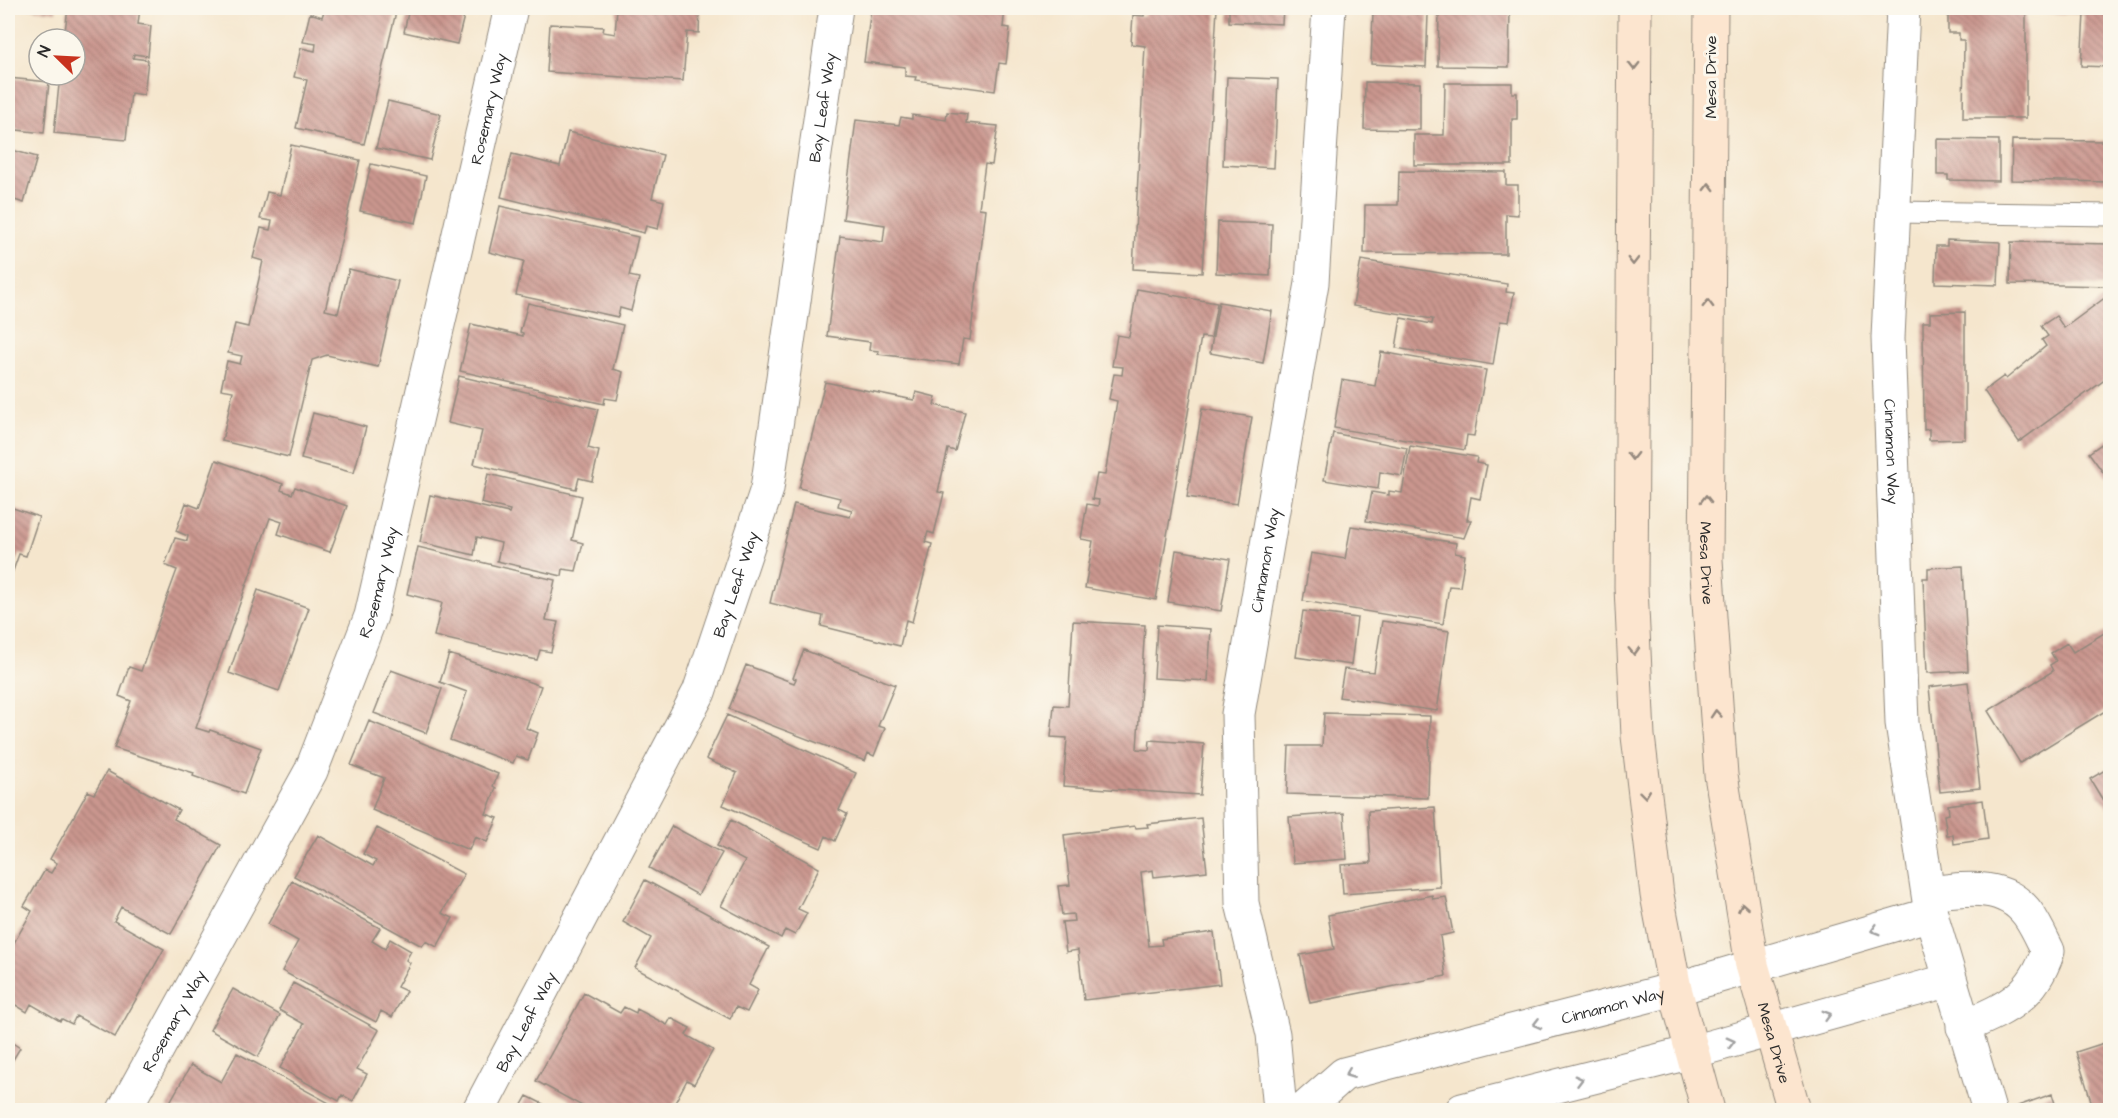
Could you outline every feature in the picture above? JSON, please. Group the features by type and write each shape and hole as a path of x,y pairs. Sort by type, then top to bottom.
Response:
{"main road":[{"path":"1635,8 1631,587 1638,736 1657,895 1675,989 1708,1110"},
{"name":"Mesa Drive","path":"1711,8 1706,560 1720,776 1752,965 1794,1110"}],"street":[{"name":"Rosemary Way","path":"124,1110 311,771 371,616 511,8"},
{"name":"Bay Leaf Way","path":"479,1110 699,692 767,489 836,8"},
{"name":"Cinnamon Way","path":"1280,1110 1273,1034 1242,903 1238,714 1312,283 1329,8"},
{"name":"Cinnamon Way","path":"1903,8 1888,338 1902,723 1930,903 1963,1027 1989,1110"},
{"name":"Cinnamon Way","path":"1303,1110 1344,1074 1675,989 1752,965 1978,887 2006,895 2027,913 2048,951 2040,974 2010,1006 1963,1027"},
{"path":"1462,1110 1692,1052 1950,980"}],"lane":[{"path":"1894,212 2110,214"}],"building":[{"path":"27,8 56,8 56,12"},
{"path":"68,8 140,8 138,24 151,26 148,56 134,54 133,58 148,60 144,95 131,93 126,140 54,133 59,87 87,87 87,27 66,27"},
{"path":"325,8 397,8 364,144 296,128 307,80 294,77 301,48 315,51 316,44 303,42 310,13 322,17"},
{"path":"409,8 466,8 457,44 404,32"},
{"path":"617,8 700,8 699,33 687,32 683,81 547,72 550,24 604,27 603,32 615,34"},
{"path":"871,8 1005,8 1003,27 1010,28 1006,64 999,63 995,91 915,80 916,77 905,76 905,67 864,62"},
{"path":"1145,8 1217,8 1202,273 1133,269 1145,46 1131,44 1133,15 1144,16"},
{"path":"1229,8 1283,8 1282,24 1229,22"},
{"path":"1439,8 1510,8 1509,67 1438,66"},
{"path":"1957,8 2026,8 2026,118 1963,118 1964,40 1959,40 1959,33 1948,33 1948,13 1957,14"},
{"path":"2041,8 2110,8 2110,67 2081,66 2084,14 2041,13"},
{"path":"1373,12 1428,14 1426,67 1371,64"},
{"path":"1227,77 1278,79 1274,168 1223,165"},
{"path":"8,78 27,80 27,87 49,87 44,133 8,129"},
{"path":"1365,82 1420,83 1420,130 1364,129"},
{"path":"1445,83 1512,83 1512,93 1517,93 1517,119 1512,119 1512,165 1414,165 1414,135 1444,135"},
{"path":"388,101 441,114 430,160 376,148"},
{"path":"947,112 967,114 966,123 998,126 992,165 985,164 979,208 986,209 970,340 963,339 959,364 878,354 879,351 869,350 870,342 827,336 840,236 883,242 885,225 843,219 856,120 899,125 901,117 912,119 912,115 946,120"},
{"path":"568,132 663,155 652,198 664,201 658,229 646,226 644,233 501,197 512,154 560,166"},
{"path":"1937,139 1999,140 1999,181 1948,180 1948,175 1937,175"},
{"path":"2012,140 2110,141 2110,182 2011,180"},
{"path":"291,145 360,160 325,310 338,313 349,269 398,281 378,367 327,355 312,360 289,457 222,441 233,391 221,389 227,361 240,364 242,356 228,353 235,324 248,327 263,261 253,258 261,228 270,230 272,221 260,219 267,192 280,195"},
{"path":"8,149 37,157 24,203 8,198"},
{"path":"371,164 426,176 416,223 360,211"},
{"path":"1399,171 1506,172 1506,185 1518,185 1518,215 1506,214 1506,254 1364,253 1365,205 1398,205"},
{"path":"500,206 638,237 629,276 639,278 631,311 620,308 618,317 516,295 524,261 489,252"},
{"path":"1218,222 1272,224 1270,276 1216,273"},
{"path":"1947,240 2000,242 1998,285 1935,283 1936,246 1947,246"},
{"path":"2011,242 2110,244 2110,286 2010,284"},
{"path":"1361,260 1507,284 1506,292 1514,293 1509,322 1500,321 1493,365 1396,348 1401,318 1432,324 1433,319 1353,306"},
{"path":"1137,289 1217,303 1211,338 1201,337 1156,600 1085,588 1093,541 1081,539 1087,504 1098,506 1099,500 1092,499 1097,474 1105,475 1117,401 1109,399 1114,374 1122,375 1123,367 1112,366 1117,335 1129,337"},
{"path":"2106,297 2110,303 2110,376 2019,442 1984,391 2004,376 2006,379 2046,346 2042,340 2048,336 2041,326 2056,316 2064,328"},
{"path":"1219,302 1272,311 1263,363 1210,353"},
{"path":"528,303 623,325 613,369 623,372 617,400 605,398 604,404 460,371 471,324 523,336 520,332"},
{"path":"1965,312 1965,439 1929,440 1929,429 1924,430 1923,322 1930,322 1930,313"},
{"path":"1381,352 1486,370 1474,436 1467,435 1465,450 1334,428 1342,380 1375,386"},
{"path":"459,376 598,409 588,448 599,451 592,481 579,478 576,489 474,464 482,431 448,423"},
{"path":"825,382 914,400 916,392 936,397 934,405 965,412 955,451 948,449 938,492 944,493 934,534 928,532 925,542 932,544 912,622 906,620 900,646 821,626 823,616 770,603 794,504 850,517 852,510 838,506 840,498 799,488"},
{"path":"1202,409 1252,417 1237,504 1187,497"},
{"path":"313,413 366,427 354,473 301,459"},
{"path":"1333,433 1407,448 1402,476 1380,472 1378,489 1324,480"},
{"path":"2110,438 2110,482 2089,453"},
{"path":"1410,446 1477,457 1476,463 1487,465 1480,499 1471,497 1467,520 1471,520 1464,538 1366,521 1372,492 1389,495 1389,491 1402,493"},
{"path":"216,460 283,484 281,490 292,494 295,487 347,506 330,552 278,534 282,522 270,518 196,728 209,732 210,730 261,748 244,794 193,776 194,773 114,748 131,701 119,696 129,667 141,671 177,570 165,565 175,538 187,541 188,536 176,531 186,503 199,508"},
{"path":"488,474 582,496 572,540 583,543 576,571 563,569 562,576 497,561 501,543 477,537 474,555 420,542 430,495 509,513 510,510 481,503"},
{"path":"8,498 12,500 10,507 39,517 26,556 19,554 8,585"},
{"path":"1351,526 1456,543 1455,553 1465,555 1460,587 1449,586 1443,624 1303,601 1311,553 1345,559"},
{"path":"418,547 555,580 546,620 558,622 551,652 540,650 537,660 434,636 442,603 407,594"},
{"path":"1176,550 1230,559 1221,611 1168,602"},
{"path":"1963,566 1968,671 1927,673 1923,578 1928,578 1928,568"},
{"path":"258,590 309,608 279,691 229,673"},
{"path":"1303,611 1357,618 1351,665 1296,657"},
{"path":"1073,621 1145,625 1137,749 1149,750 1150,740 1204,744 1200,795 1063,786 1067,738 1051,737 1054,705 1068,706"},
{"path":"1382,621 1449,631 1437,711 1339,697 1344,669 1374,672"},
{"path":"1157,625 1211,629 1208,681 1154,678"},
{"path":"2109,630 2110,708 2020,763 1988,711 2053,671 2050,665 2056,661 2051,653 2067,643 2073,652"},
{"path":"804,650 895,685 878,726 885,728 874,756 868,753 865,761 729,709 746,665 794,683 796,679 793,678"},
{"path":"449,654 541,686 526,728 538,733 528,760 516,756 513,763 450,740 467,692 440,682"},
{"path":"391,670 442,689 426,733 374,713"},
{"path":"1968,682 1980,788 1940,792 1929,687"},
{"path":"1324,713 1430,716 1428,798 1287,794 1289,746 1322,746"},
{"path":"727,715 856,773 839,810 847,814 835,841 826,836 821,848 723,805 737,773 706,759"},
{"path":"369,721 498,774 493,786 496,788 486,814 498,818 487,842 475,837 469,850 372,810 384,778 351,765"},
{"path":"2110,767 2110,812 2090,779"},
{"path":"107,771 179,810 174,819 221,845 171,934 121,907 114,921 164,949 115,1037 76,1016 72,1024 62,1019 60,1021 31,1004 27,1012 9,1001 13,994 8,991 8,947 11,948 32,911 24,906 45,870 51,873 57,863 50,859 88,791 94,794"},
{"path":"1983,800 1988,839 1954,844 1953,835 1947,835 1944,815 1949,814 1948,805"},
{"path":"1435,807 1440,887 1343,894 1341,865 1371,863 1368,811"},
{"path":"1344,813 1347,859 1293,863 1289,817"},
{"path":"1201,818 1207,871 1154,877 1153,870 1141,872 1149,946 1162,945 1161,939 1214,932 1220,984 1084,1000 1078,950 1066,952 1062,922 1074,921 1073,914 1062,915 1058,886 1070,885 1064,835 1135,826 1136,828 1148,827 1147,824"},
{"path":"731,820 819,868 798,909 807,913 795,935 785,930 781,938 721,906 745,861 717,846"},
{"path":"672,826 722,853 698,895 649,868"},
{"path":"377,828 464,874 442,913 453,918 437,947 426,941 422,946 294,876 318,835 373,866 376,861 363,854"},
{"path":"645,880 769,947 749,985 758,990 747,1012 736,1007 730,1019 635,968 651,938 623,922"},
{"path":"292,881 380,928 372,941 385,949 390,939 411,951 406,960 410,963 397,987 406,991 392,1017 381,1011 376,1022 282,971 298,941 268,924"},
{"path":"1432,895 1433,899 1446,897 1453,933 1440,936 1446,976 1310,1003 1300,955 1334,949 1328,915"},
{"path":"293,983 379,1030 357,1069 367,1074 353,1101 342,1095 339,1101 280,1068 304,1024 279,1010"},
{"path":"233,989 280,1015 258,1057 210,1030"},
{"path":"584,993 620,1013 624,1007 636,1013 637,1009 667,1025 671,1018 690,1028 686,1035 713,1050 694,1084 687,1080 671,1110 582,1110 584,1107 536,1081"},
{"path":"8,1040 20,1048 8,1068"},
{"path":"2110,1041 2110,1110 2082,1110 2081,1108 2092,1104 2076,1052"},
{"path":"237,1053 331,1104 327,1110 166,1109 191,1065 221,1082"},
{"path":"2052,1094 2057,1110 2020,1110 2018,1106"},
{"path":"527,1096 555,1110 519,1110"}]}
